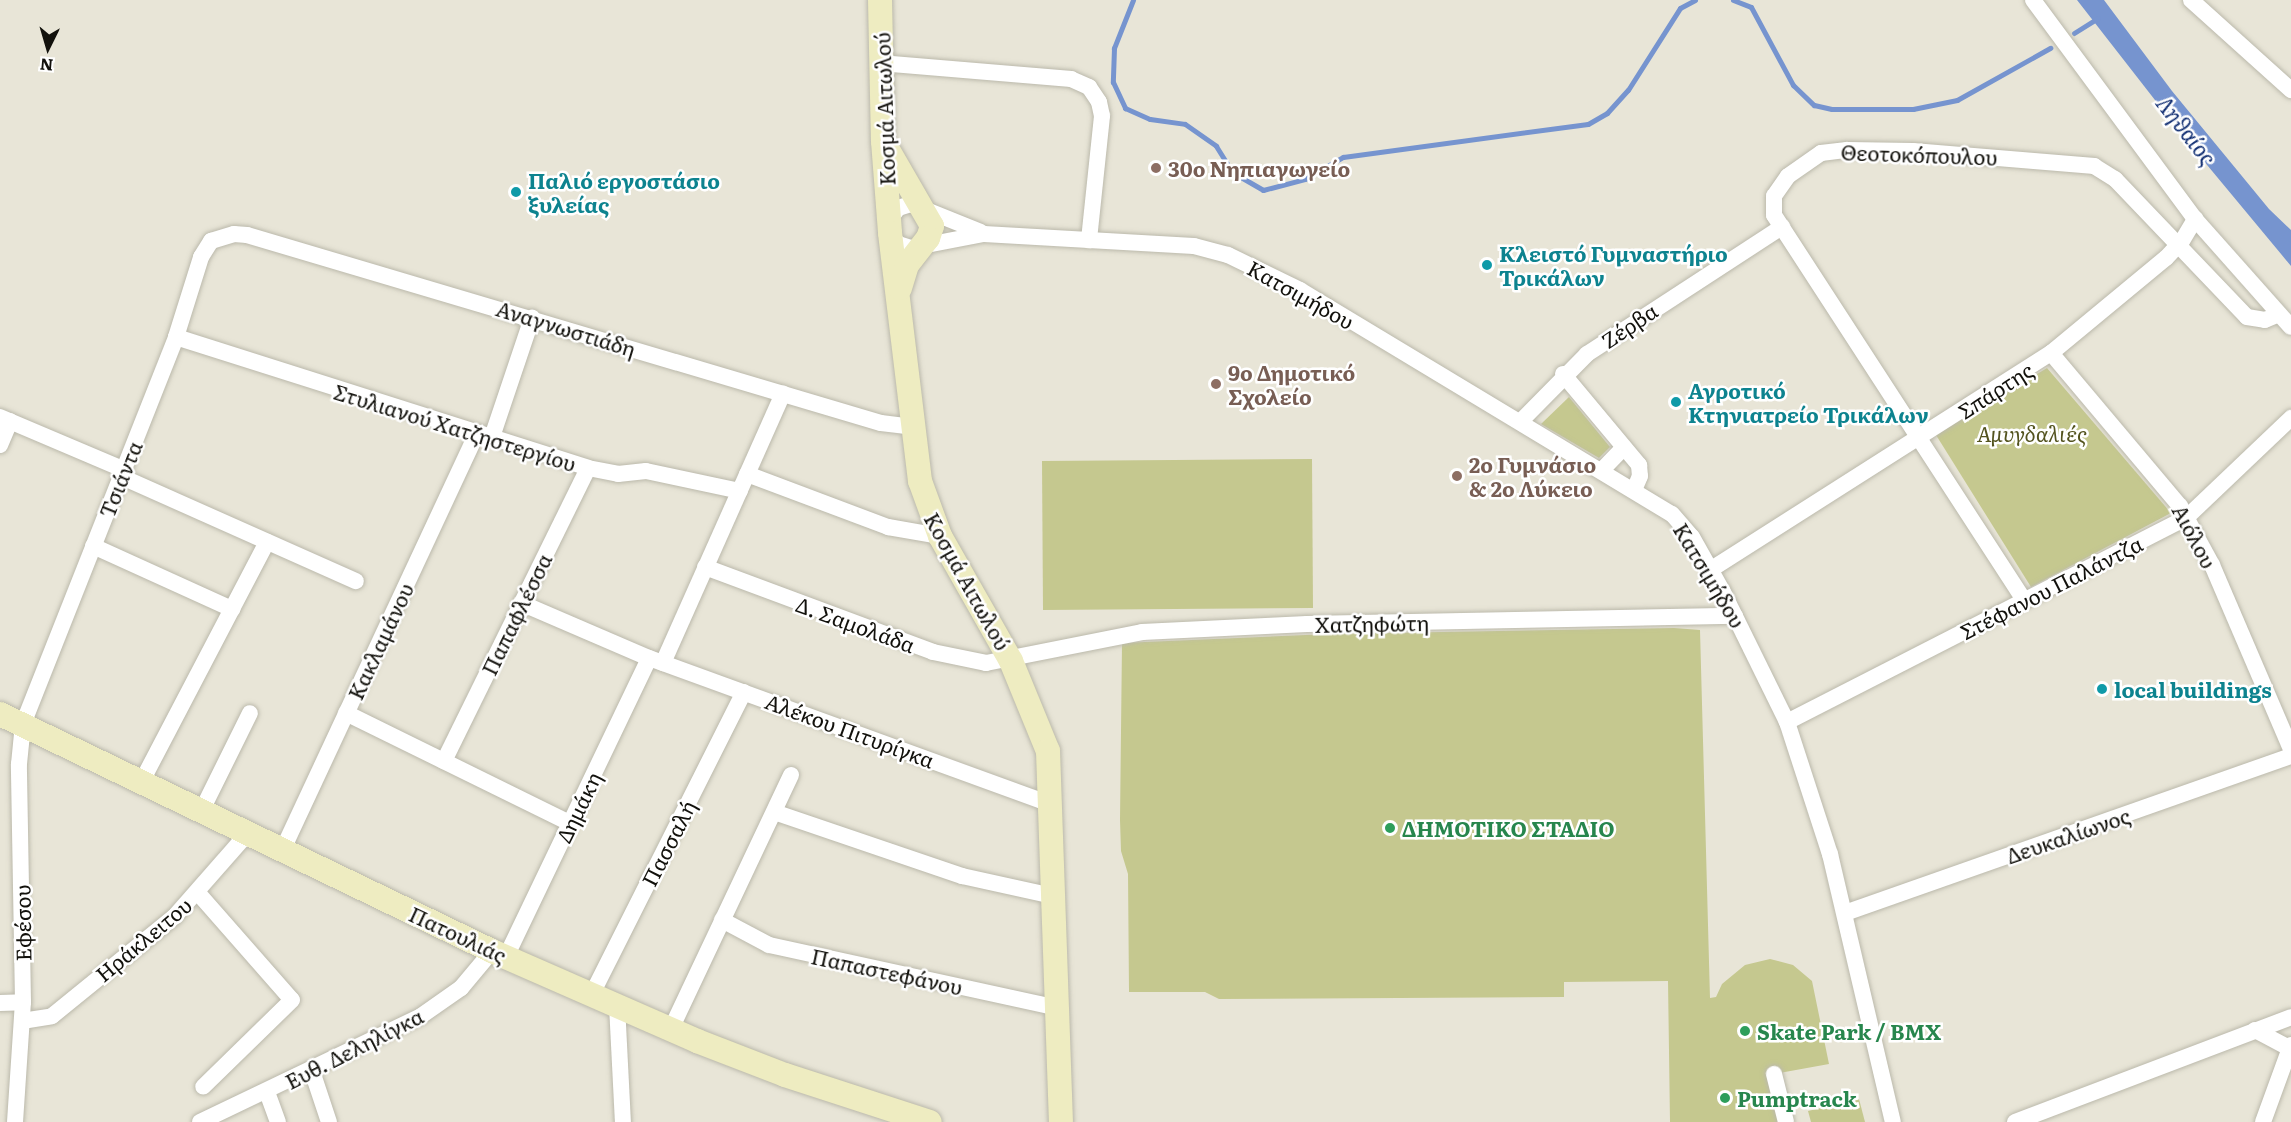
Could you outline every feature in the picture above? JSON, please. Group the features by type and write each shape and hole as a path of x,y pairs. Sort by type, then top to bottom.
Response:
{"street":[{"name":"Κοσμά Αιτωλού","path":"880,0 883,141 890,226 913,427 926,503 940,536 1011,661 1045,741 1050,804 1061,1122"},
{"path":"2033,0 2131,136 2195,219 2291,327"},
{"path":"2191,0 2291,90"},
{"path":"880,63 1071,79 1086,85 1096,95 1102,116 1089,240"},
{"path":"883,141 932,226 924,243 903,272 898,297"},
{"name":"Θεοτοκόπουλου","path":"2024,600 1773,211 1774,196 1788,176 1810,158 1829,151 1913,151 2094,166 2115,179 2247,317 2265,320 2279,314"},
{"path":"904,205 923,209 984,234 904,247 890,226 904,205"},
{"name":"Σπάρτης","path":"1710,570 2051,353 2179,245 2195,219"},
{"name":"Ζέρβα","path":"1521,421 1563,374 1605,340 1782,227"},
{"name":"Κατσιμήδου","path":"984,234 1194,246 1246,262 1635,488 1684,526 1735,616 1787,722 1818,812 1845,913 1893,1122"},
{"name":"Αναγνωστιάδη","path":"219,237 247,236 532,318 881,423 913,427"},
{"name":"Τσιάντα","path":"23,724 176,338 201,257 219,237"},
{"name":"Κακλαμάνου","path":"283,849 346,713 485,435 532,318"},
{"name":"Στυλιανού Χατζηστεργίου","path":"176,338 588,468 618,474 646,471 740,491"},
{"name":"Αιόλου","path":"2051,353 2167,487 2187,517 2212,565 2291,749"},
{"path":"1563,374 1641,470 1635,488"},
{"name":"Δημάκη","path":"499,954 705,567 783,394"},
{"name":"Στέφανου Παλάντζα","path":"1787,722 2187,517 2291,418"},
{"path":"0,445 5,419 356,582"},
{"path":"1603,469 1624,447"},
{"name":"Παπαφλέσσα","path":"444,761 588,468"},
{"path":"747,474 888,527 940,536"},
{"path":"142,781 267,542"},
{"path":"93,546 232,609"},
{"name":"Δ. Σαμολάδα","path":"705,567 933,652 966,661 1011,661"},
{"name":"Αλέκου Πιτυρίγκα","path":"521,603 656,660 1050,804"},
{"name":"Χατζηφώτη","path":"1011,661 1143,632 1307,624 1735,616"},
{"name":"Πασσαλή","path":"592,994 744,692"},
{"path":"202,810 250,713"},
{"path":"346,713 570,823"},
{"name":"Πατουλιάς","path":"0,714 499,954 785,1076 930,1122"},
{"name":"Εφέσου","path":"15,1122 23,1002 19,764 23,724"},
{"name":"Δευκαλίωνος","path":"1845,913 2291,756"},
{"path":"671,1029 791,775"},
{"path":"774,812 962,876 1053,896"},
{"name":"Ηράκλειτου","path":"22,1021 52,1016 198,893 248,832"},
{"path":"198,893 292,1000 203,1087"},
{"name":"Παπαστεφάνου","path":"722,920 770,945 1058,1008"},
{"name":"Ευθ. Δεληλίγκα","path":"200,1122 312,1071 444,1002 499,954"},
{"path":"0,1003 23,1002"},
{"path":"617,1005 623,1122"},
{"path":"2015,1122 2291,1017"},
{"path":"2255,1030 2291,1047 2263,1122"},
{"path":"312,1071 329,1122"},
{"path":"1774,1074 1786,1122"},
{"path":"267,1092 278,1122"}],"green space":[{"name":"Αμυγδαλιές","path":"2047,368 2171,513 2031,587 1936,435"},
{"path":"1569,397 1610,447 1599,458 1541,424"},
{"path":"1312,459 1313,608 1043,610 1042,461"},
{"path":"1674,628 1700,630 1710,998 1716,997 1722,984 1745,965 1770,959 1793,965 1812,981 1829,1064 1774,1074 1786,1122 1670,1122 1668,981 1564,982 1564,997 1219,999 1205,992 1129,992 1128,874 1121,851 1120,820 1122,643 1329,634"},
{"path":"1859,1099 1865,1122 1811,1122 1808,1111"}],"water":[{"name":"Ληθαίος","path":"2077,0 2104,0 2172,91 2269,209 2291,230 2291,266 2183,136"}],"waterway":[{"path":"1133,0 1114,48 1113,82 1125,108 1150,119 1185,124 1216,146 1232,172 1263,190 1305,179 1343,157 1588,124 1607,113 1628,90 1680,8 1695,0"},
{"path":"1733,0 1751,7 1793,85 1814,105 1832,109 1913,109 1957,100 2050,48"},
{"path":"2074,33 2098,18"}],"place":[{"name":"30ο Νηπιαγωγείο","path":"1156,168"},
{"name":"Παλιό εργοστάσιο ξυλείας","path":"516,192"},
{"name":"Κλειστό Γυμναστήριο Τρικάλων","path":"1487,265"},
{"name":"9ο Δημοτικό Σχολείο","path":"1216,384"},
{"name":"Αγροτικό Κτηνιατρείο Τρικάλων","path":"1676,402"},
{"name":"2ο Γυμνάσιο & 2ο Λύκειο","path":"1457,476"},
{"name":"local buildings","path":"2102,689"},
{"name":"ΔΗΜΟΤΙΚΟ ΣΤΑΔΙΟ","path":"1390,828"},
{"name":"Skate Park / BMX","path":"1745,1031"},
{"name":"Pumptrack","path":"1725,1098"}]}
